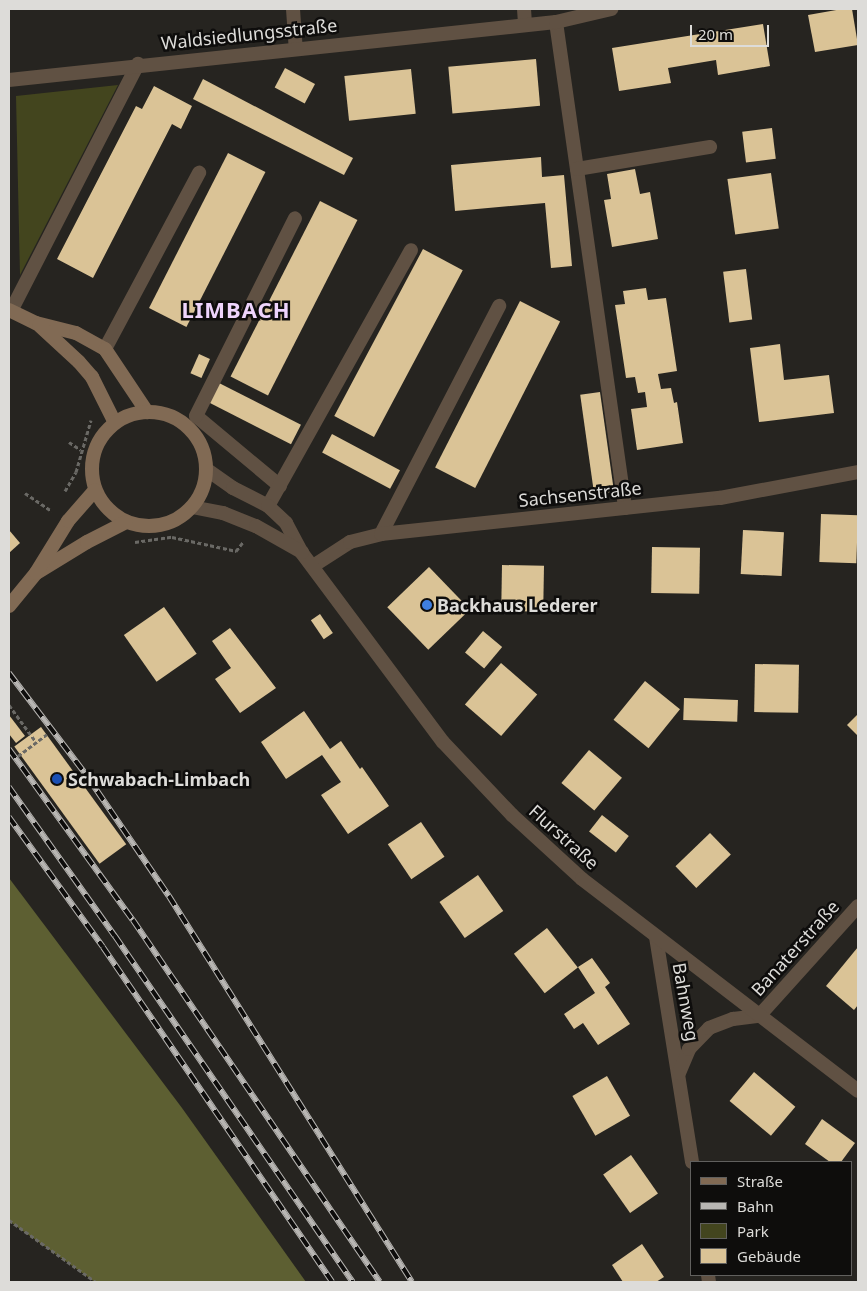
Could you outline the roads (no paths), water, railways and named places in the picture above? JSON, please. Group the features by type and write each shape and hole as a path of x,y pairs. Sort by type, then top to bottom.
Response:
{"main road":[{"path":"10,310 36,323 76,333 106,349 147,412"},
{"path":"36,323 79,362 92,377 115,423"},
{"path":"147,412 167,415 187,427 201,446 206,469 203,490 192,507 173,522 149,527 126,522 107,509 95,490 91,465 98,442 115,423 130,415 147,412"},
{"path":"9,606 36,573 68,521 95,490"},
{"path":"36,573 87,542 126,522"}],"street":[{"path":"293,9 296,48"},
{"path":"524,9 525,25"},
{"name":"Waldsiedlungsstraße","path":"9,80 138,64 556,22 611,9"},
{"path":"556,22 625,508"},
{"path":"10,310 138,64"},
{"path":"577,170 710,147"},
{"path":"106,349 199,173"},
{"path":"280,486 196,416 295,218"},
{"path":"268,506 411,250"},
{"path":"381,534 498,306"},
{"name":"Flurstraße","path":"206,469 233,488 268,506 286,523 302,553 443,742 519,822 582,879 656,938 858,1091"},
{"name":"Sachsenstraße","path":"313,566 350,542 381,534 720,498 858,472"},
{"name":"Flurstraße","path":"192,507 222,513 256,526 302,553"},
{"name":"Banaterstraße","path":"759,1016 858,906"},
{"name":"Bahnweg","path":"656,938 692,1161"},
{"name":"Bahnweg","path":"679,1073 689,1049 709,1028 733,1019 759,1016"}],"railway":[{"path":"9,673 85,773 169,896 412,1282"},
{"path":"9,749 133,920 380,1282"},
{"path":"9,787 115,936 353,1282"},
{"path":"9,817 103,947 332,1282"}],"place":[{"name":"Backhaus Lederer","path":"427,605"},
{"name":"Schwabach-Limbach","path":"57,779"}],"district":[{"name":"LIMBACH","path":"236,310"}]}
